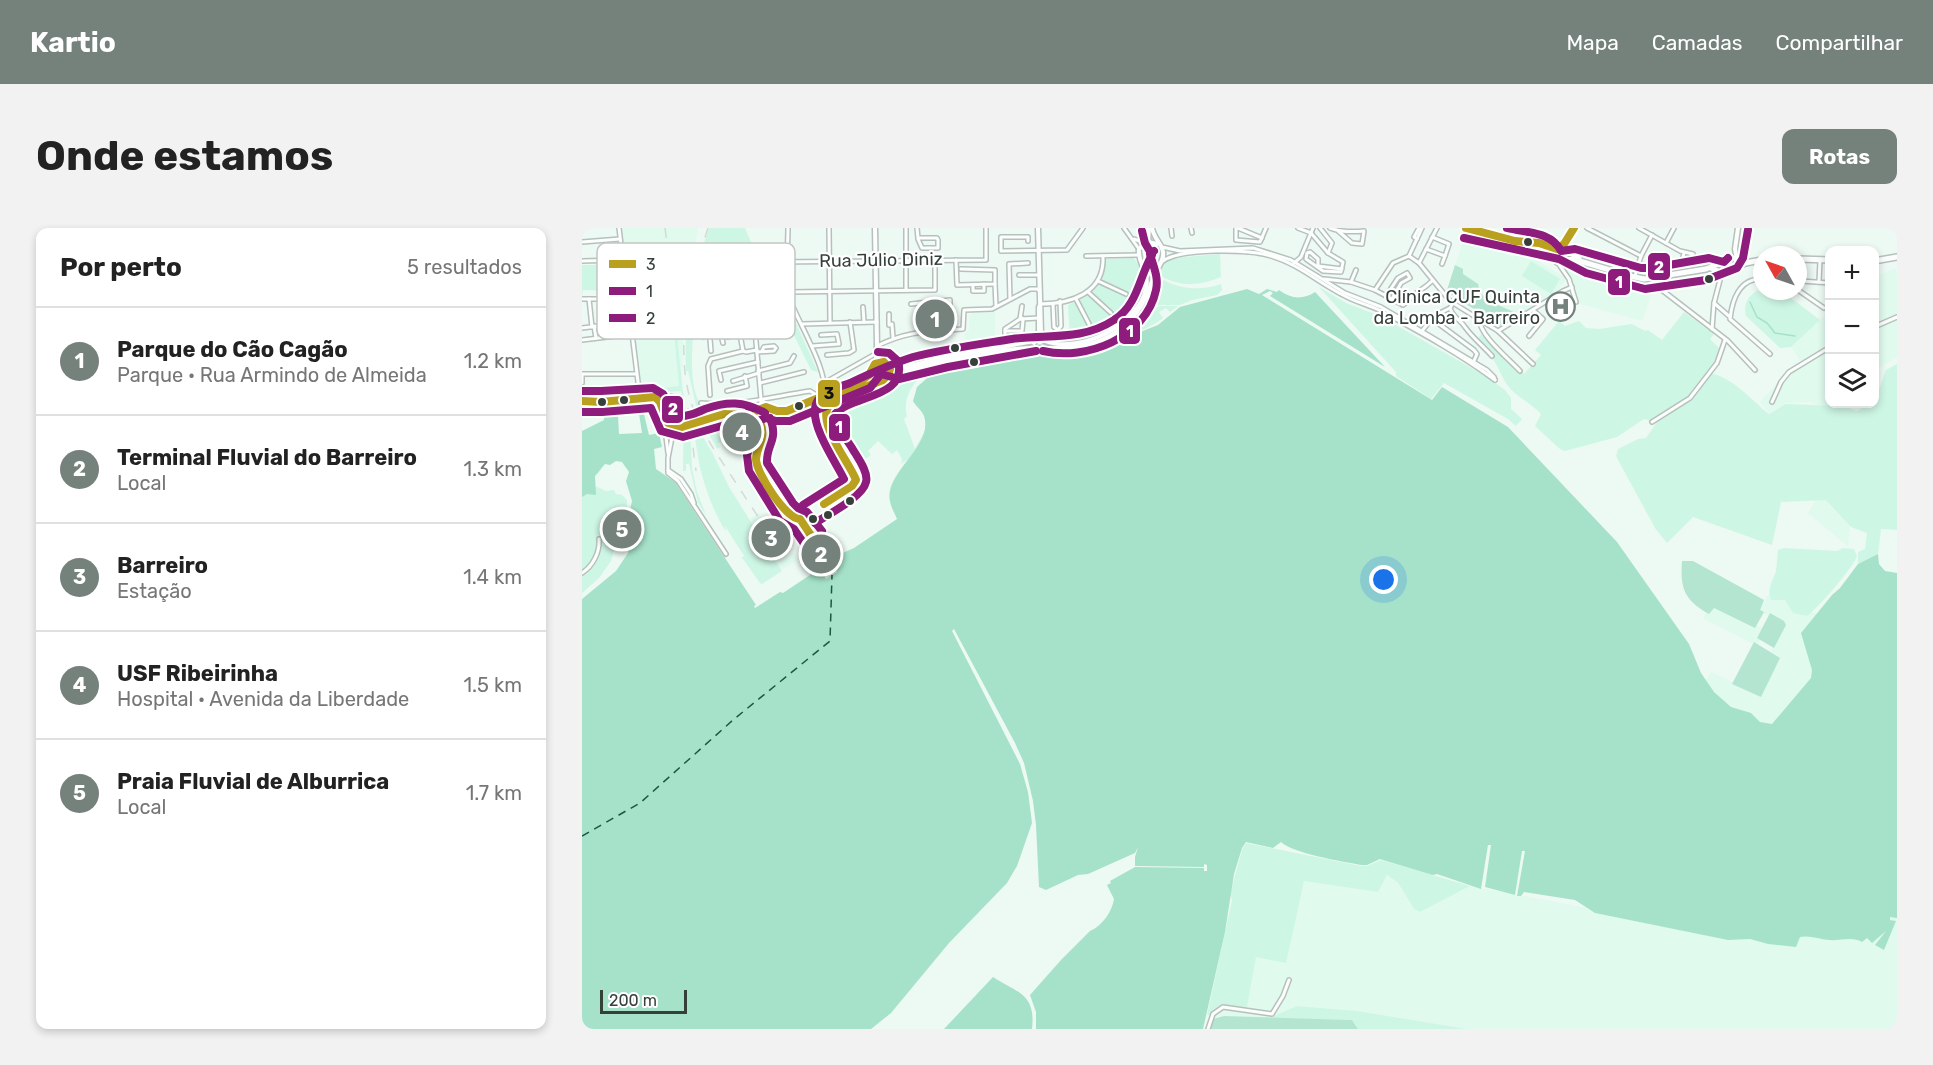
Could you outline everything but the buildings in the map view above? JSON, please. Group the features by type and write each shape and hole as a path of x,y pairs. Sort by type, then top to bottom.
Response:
{"main road":[{"path":"582,401 656,399 661,404 662,414 668,423 681,427 719,415 744,415 765,407 783,412 865,379 874,366 877,354 875,228"},
{"path":"1038,228 1041,333 1045,340 1045,346 1040,349"},
{"path":"874,366 878,363 886,364 898,369 946,357 1035,341 1040,338 1051,343 1076,343 1094,339 1125,321 1141,302 1147,278 1144,265 1138,255 1139,249 1147,243 1151,228"},
{"path":"744,415 768,424 778,423 918,367 1016,349 1082,346 1101,340 1122,328 1137,314 1145,301 1164,254 1151,228"},
{"path":"1466,228 1484,230 1562,250 1588,263"},
{"path":"1534,243 1550,252 1559,263 1573,259 1635,278 1652,278 1710,268 1727,273 1736,262 1738,228"},
{"path":"1147,243 1160,246"},
{"path":"1554,258 1562,250"},
{"path":"1562,250 1565,260"},
{"path":"1879,260 1897,257"},
{"path":"1807,259 1825,260"},
{"path":"1719,270 1736,262 1753,262"},
{"path":"1144,265 1149,267 1160,263"},
{"path":"1035,341 1039,331 1040,304"},
{"path":"1035,341 1040,349"},
{"path":"877,354 890,372 884,380"},
{"path":"760,410 758,417 760,422"}],"street":[{"path":"619,228 621,243"},
{"path":"829,228 830,322"},
{"path":"906,228 906,290"},
{"path":"917,228 918,238 923,249 938,248 938,239 918,238"},
{"name":"Rua Júlio Diniz","path":"795,262 986,260 986,228"},
{"path":"1028,241 1028,237 1001,237 1001,251 1069,249 1083,228"},
{"path":"1124,228 1139,249"},
{"path":"1171,228 1172,236"},
{"path":"1262,238 1237,228 1236,240 1260,242 1262,238 1266,228"},
{"path":"1298,228 1311,233 1328,253 1343,262 1341,271"},
{"path":"1296,262 1301,257 1313,228"},
{"path":"1320,228 1332,243 1328,253"},
{"path":"1330,228 1352,243 1362,244 1364,231 1353,233 1343,229 1337,231"},
{"path":"1375,290 1393,263 1409,256 1420,228"},
{"path":"1419,262 1437,228"},
{"path":"1506,237 1509,228"},
{"path":"1562,250 1574,228"},
{"path":"1587,228 1641,256"},
{"path":"1639,228 1684,253 1693,254"},
{"path":"1666,243 1674,228"},
{"path":"1635,278 1641,256 1652,235"},
{"path":"1432,237 1449,244 1442,264"},
{"path":"1133,238 1147,243"},
{"path":"582,242 620,239"},
{"path":"1160,246 1168,250 1180,251 1253,248 1296,262 1345,293 1381,307 1487,370 1495,380 1473,363"},
{"path":"1426,249 1445,256"},
{"path":"1160,263 1177,255 1229,251 1260,253 1287,261 1340,294 1379,310 1421,332"},
{"path":"1310,252 1318,259 1319,267 1341,271 1323,272 1305,258 1307,253 1310,252"},
{"path":"1681,266 1684,253"},
{"path":"1086,256 1138,255"},
{"path":"1040,304 1076,299 1088,292 1098,281 1103,256"},
{"path":"1409,256 1419,262 1432,281 1453,303 1498,332 1533,364"},
{"path":"1554,258 1565,273 1576,302"},
{"path":"795,292 935,290 935,260"},
{"path":"957,260 957,285 995,284"},
{"path":"1565,260 1565,273"},
{"path":"1819,282 1821,260"},
{"path":"582,261 597,261"},
{"path":"1287,261 1296,262"},
{"path":"1010,299 1009,264 1028,263"},
{"path":"961,269 995,270 996,306"},
{"path":"1350,282 1356,270"},
{"path":"1712,329 1714,303 1720,280 1719,270"},
{"path":"1386,296 1398,278 1407,273 1410,278 1401,283 1392,299"},
{"path":"1720,280 1727,273"},
{"path":"1019,275 1039,275"},
{"path":"1323,279 1350,282 1375,290 1400,304 1406,304 1413,295 1425,289 1432,281"},
{"path":"1753,279 1738,290 1733,298 1731,322 1770,354"},
{"path":"1098,281 1126,294"},
{"path":"1807,281 1825,283"},
{"path":"1658,287 1712,329 1755,369"},
{"path":"1498,332 1563,291 1572,288"},
{"path":"877,346 893,338 920,331 963,329 964,310 992,309 1030,289 1040,291"},
{"path":"1088,292 1111,313"},
{"path":"1807,296 1824,308"},
{"path":"582,299 597,299"},
{"path":"582,340 596,338 589,299"},
{"path":"1076,299 1089,324"},
{"path":"911,304 950,300 950,330"},
{"path":"1053,304 1054,327 1058,330 1061,326 1060,301"},
{"path":"920,303 920,331"},
{"path":"1421,332 1431,318 1450,308 1453,303"},
{"path":"1714,303 1730,317"},
{"path":"1005,331 1022,332 1022,306"},
{"path":"863,307 864,322"},
{"path":"795,308 812,346 824,384 825,392 821,397"},
{"path":"1450,308 1452,315 1464,324 1467,332 1492,356"},
{"path":"1529,336 1543,319 1533,310"},
{"path":"890,314 889,325 892,324 893,338"},
{"path":"1879,325 1897,317"},
{"path":"1005,331 1021,319 1038,318"},
{"path":"1431,318 1474,350 1476,354 1473,363"},
{"path":"1480,319 1482,331 1520,371"},
{"path":"827,355 849,353 854,350 850,322"},
{"path":"802,324 877,322"},
{"path":"582,328 597,326"},
{"path":"1005,331 1005,347"},
{"path":"812,346 839,344 837,334 820,335"},
{"path":"632,339 640,398"},
{"path":"710,339 711,351"},
{"path":"722,339 723,343"},
{"path":"741,339 743,351"},
{"path":"756,339 760,410"},
{"path":"1652,422 1690,398 1717,363 1725,340"},
{"path":"1772,402 1788,372 1825,350"},
{"path":"710,395 708,366 711,359 743,351 758,351"},
{"path":"824,384 877,354"},
{"path":"733,381 790,363 794,356"},
{"path":"721,380 719,371 758,362"},
{"path":"759,383 804,372"},
{"path":"582,383 582,374 636,374"},
{"path":"727,391 747,386 745,376"},
{"path":"824,384 829,390 836,391"},
{"path":"700,403 761,399 811,391 815,395 811,401"},
{"path":"656,399 669,396 679,401 668,473 678,481 726,554"},
{"path":"761,399 771,409"},
{"path":"664,421 669,458"},
{"path":"582,573 591,566 600,547 599,539"},
{"path":"1208,1029 1213,1014 1223,1008 1272,1014 1289,980"}],"shaded area":[{"path":"622,228 698,228 695,243 624,243"},
{"path":"709,228 745,228 751,243 704,243"},
{"path":"1465,236 1490,242 1493,247 1512,257 1522,252 1564,277 1565,281 1557,291 1502,326 1494,325 1489,322 1491,319 1455,298 1447,290"},
{"path":"1220,254 1221,277 1204,283 1180,283 1156,273 1166,261 1172,258"},
{"path":"1134,258 1141,268 1144,282 1136,303 1129,312 1113,327 1103,332 1070,340 1068,305 1083,298 1099,282 1106,259"},
{"path":"1571,260 1583,267 1628,281 1656,285 1642,321 1577,303 1573,283 1566,269 1567,262"},
{"path":"1531,261 1560,279 1551,294 1522,276"},
{"path":"582,265 597,265 597,290 583,290 582,297"},
{"path":"1455,265 1463,269 1463,274 1478,284 1481,294 1520,315 1501,326 1493,325 1489,322 1491,319 1455,298 1447,290"},
{"path":"1895,268 1897,273 1897,357 1879,367 1879,300 1879,275"},
{"path":"1155,275 1187,288 1204,288 1221,284 1222,290 1217,295 1180,305 1156,305 1141,310"},
{"path":"1319,287 1346,303 1380,316 1482,374 1505,390 1511,398 1511,409 1522,419 1516,426 1508,419 1444,383 1431,399 1396,376 1396,372"},
{"path":"1247,289 1259,294 1267,289 1277,292 1279,290 1297,297 1315,292 1385,367 1270,296 1273,293 1270,291 1262,295 1432,400 1442,387 1508,427 1617,542 1689,644 1701,673 1714,692 1731,707 1751,713 1760,722 1772,724 1811,678 1812,670 1801,633 1858,564 1878,554 1879,564 1885,571 1897,573 1897,918 1890,917 1890,920 1896,921 1884,950 1875,945 1886,931 1872,943 1867,938 1862,942 1854,939 1829,940 1800,937 1796,947 1768,944 1750,939 1728,940 1595,913 1575,900 1524,892 1521,896 1517,896 1525,851 1522,851 1515,895 1485,887 1491,845 1488,845 1481,889 1437,874 1433,875 1380,859 1367,865 1361,865 1296,850 1281,842 1273,848 1246,842 1234,874 1225,932 1203,1029 1036,1029 1036,1012 1030,995 1061,960 1106,918 1114,899 1107,885 1111,883 1110,881 1135,867 1204,868 1204,871 1207,871 1207,865 1204,864 1204,867 1135,866 1138,847 1135,853 1088,874 1078,875 1046,890 1039,887 1036,825 1024,763 954,629 952,631 1020,764 1028,792 1032,823 1017,866 1007,883 949,943 891,1013 871,1029 582,1029 582,599 616,571 628,553 629,515 632,501 626,481 629,472 622,462 616,461 610,465 605,464 595,476 596,495 587,494 582,497 582,431 604,420 604,416 618,416 619,434 642,433 638,407 642,406 649,435 659,433 662,447 654,449 656,469 675,482 756,605 755,608 780,592 783,593 810,575 811,572 821,569 826,579 837,572 831,562 838,555 854,548 897,519 891,503 890,490 894,480 922,438 925,427 924,416 913,401 917,387 933,373 1018,355 1062,354 1102,347 1158,325 1180,307"},
{"path":"1753,294 1753,300 1794,300 1820,320 1791,347 1780,348 1746,316 1745,308"},
{"path":"1160,306 1178,306 1170,312 1166,308 1159,312 1163,318 1126,337 1087,347 1122,329 1136,317"},
{"path":"995,312 995,338 991,339 989,347 966,351 965,334 969,330 969,316 972,313"},
{"path":"1684,312 1714,334 1710,339 1721,350 1714,361 1717,363 1709,373 1734,384 1769,414 1785,404 1825,405 1825,408 1849,408 1857,411 1862,408 1879,408 1879,390 1886,370 1897,364 1897,530 1881,529 1878,554 1858,564 1858,552 1865,549 1867,533 1851,527 1826,500 1781,502 1772,545 1693,517 1667,543 1655,528 1616,456 1618,449 1638,439 1646,438 1657,422 1644,419 1617,437 1565,451 1560,449 1535,426 1541,414 1509,387 1491,355 1477,340 1483,332 1524,374 1541,355 1535,350 1559,321 1565,326 1579,321 1586,328 1599,329 1632,324 1645,331 1648,330 1662,340"},
{"path":"1825,316 1825,405 1812,404 1812,402 1786,403 1769,413 1760,402 1783,374 1802,363 1791,347"},
{"path":"795,321 818,372 811,370 795,337"},
{"path":"635,339 683,339 681,390 641,396"},
{"path":"675,339 677,339 692,468 697,492 706,515 698,503 689,464 686,464 686,471 683,471 684,409 681,391 641,393 641,391 679,386"},
{"path":"686,339 693,339 692,373 695,392 703,407 722,415 723,421 715,430 722,441 718,444 720,447 717,449 698,414 688,371 686,371"},
{"path":"917,373 919,378 908,396 907,416 904,419 915,449 926,429 897,516 892,507 890,492 895,478 910,458 901,464 902,459 897,450 892,454 878,441 868,451 871,455 854,466 832,425 829,409 832,402"},
{"path":"696,425 729,487 782,571 762,584 741,558 744,556 725,526 726,532 713,507 697,454 694,426"},
{"path":"600,469 595,476 595,486 606,491 614,490 616,494 622,495 627,500 626,526 616,543 611,561 599,578 582,593 582,470"},
{"path":"1817,498 1828,498 1850,525 1848,546 1808,513"},
{"path":"759,513 787,556 793,552 798,560 784,569 778,565 750,519"},
{"path":"1784,548 1837,551 1843,548 1854,549 1857,556 1835,588 1807,616 1793,613 1785,600 1771,600 1770,588 1776,571 1778,550"},
{"path":"1682,561 1693,561 1764,600 1760,610 1764,612 1755,628 1714,608 1709,614 1694,604 1683,586"},
{"path":"1770,592 1782,595 1793,609 1822,614 1816,679 1773,728 1733,710 1713,693 1706,681 1711,672 1759,695 1770,653 1785,625 1758,610"},
{"path":"1711,603 1767,630 1757,646 1703,618"},
{"path":"1770,613 1784,621 1786,625 1774,648 1757,638"},
{"path":"1754,642 1780,658 1761,697 1732,684"},
{"path":"1265,824 1436,872 1432,875 1470,886 1420,912 1414,909 1398,883 1387,875 1378,892 1304,881 1286,963 1256,957 1247,1007 1219,1006 1207,1015 1232,900 1230,894 1246,843 1361,866 1381,860 1412,869"},
{"path":"1387,875 1397,883 1414,909 1420,912 1470,886 1583,907 1595,913 1728,940 1750,939 1768,944 1796,947 1800,937 1808,936 1827,940 1867,938 1872,943 1886,931 1884,950 1895,922 1890,920 1887,930 1890,917 1897,918 1897,1029 1467,1029 1357,1011 1297,1006 1269,1018 1224,1016 1213,1019 1210,1015 1219,1006 1247,1007 1256,957 1304,881 1378,892"},
{"path":"993,977 1017,991 1028,1001 1031,1008 1032,1029 944,1029"},
{"path":"1297,1006 1357,1011 1467,1029 1358,1029 1352,1020 1269,1018"},
{"path":"1224,1016 1352,1020 1358,1029 1210,1029 1213,1019"}],"waterway":[{"path":"1750,302 1757,317 1767,323 1775,333 1795,336"}],"ferry route":[{"path":"582,836 640,803 733,720 830,641 832,575"}],"railway":[{"path":"665,228 667,243"},
{"path":"704,243 708,228"},
{"path":"684,339 687,386 697,418 706,437 785,557"},
{"path":"688,408 696,471"}],"transit line":[{"name":"3","path":"1466,228 1557,249 1564,244 1574,228"},
{"name":"2","path":"1507,228 1545,236 1557,244 1561,251 1575,249 1641,268 1709,258 1724,262 1728,258"},
{"name":"1","path":"1464,238 1559,259 1586,273 1645,289 1706,280 1737,268 1743,258 1748,230"},
{"name":"2","path":"803,505 844,479 817,425 815,408 819,398 834,389 913,357 1012,339 1077,334 1102,327 1122,314 1128,307 1152,255 1145,243 1142,231"},
{"name":"1","path":"1043,351 1060,353 1095,349 1127,333 1150,307 1156,290 1156,276 1150,254 1154,251"},
{"name":"1","path":"582,412 651,408 661,431 683,437 725,425 747,425 766,418 790,421 870,388 881,374 899,379 948,367 1036,351"},
{"name":"1","path":"815,523 852,499 866,482 864,469 839,428 835,414 853,403 887,389 895,382 899,373 898,361 889,353 878,352"},
{"name":"3","path":"582,401 601,402 655,397 660,402 668,423 682,427 724,414 745,415 766,407 777,411 787,411 862,380 869,375 875,364 884,362 890,369 883,380 837,398 829,405 826,414 832,437 856,480 852,486 824,504"},
{"name":"2","path":"583,391 653,388 663,394 677,416 728,404 743,404 765,413"},
{"name":"1","path":"750,407 748,418 753,436 747,455 749,471 780,521 794,529 807,548 818,551"},
{"name":"2","path":"770,418 773,437 767,463 793,503 807,512 822,531"},
{"name":"3","path":"760,422 762,437 756,459 761,474 787,512 800,519 814,540 820,541"}],"place":[{"name":"Clínica CUF Quinta da Lomba - Barreiro","path":"1561,307"},
{"name":"Parque do Cão Cagão","path":"935,319"},
{"name":"USF Ribeirinha","path":"742,432"},
{"name":"Praia Fluvial de Alburrica","path":"622,529"},
{"name":"Barreiro","path":"771,538"},
{"name":"Terminal Fluvial do Barreiro","path":"821,554"}]}
